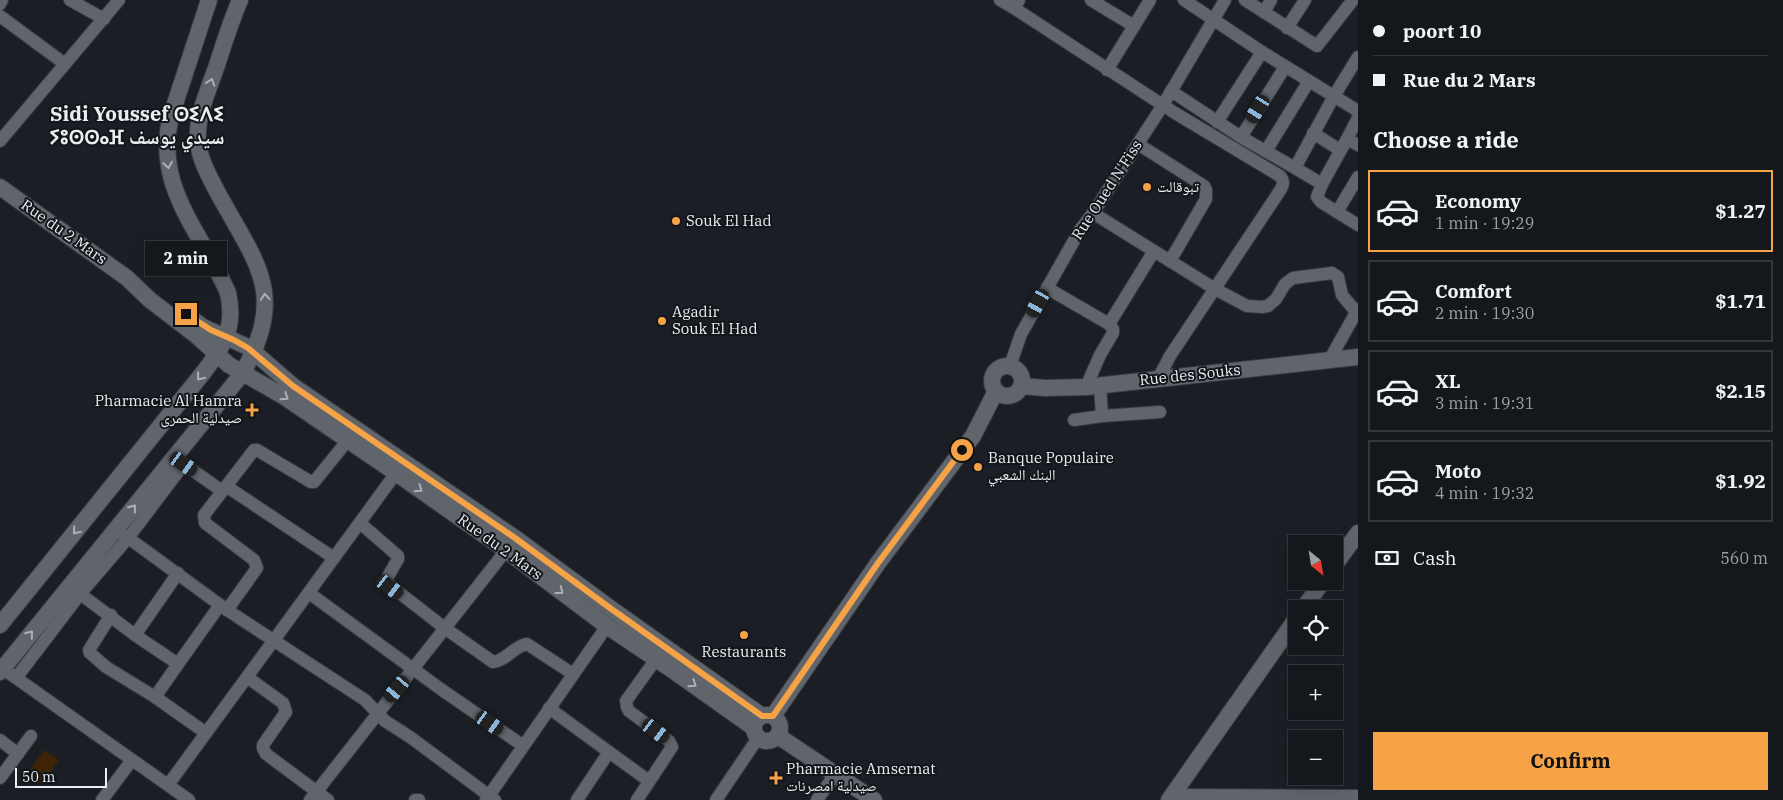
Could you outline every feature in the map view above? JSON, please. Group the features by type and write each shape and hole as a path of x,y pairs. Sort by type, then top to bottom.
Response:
{"street":[{"path":"0,4 2,0"},
{"path":"70,0 104,19"},
{"path":"0,141 119,0"},
{"path":"0,625 162,426 216,355 226,337 231,310 228,293 177,196 169,174 166,154 171,116 209,0"},
{"path":"189,800 6,673 179,461 242,374 254,352 265,317 264,285 257,266 204,166 198,142 201,112 240,0"},
{"path":"1000,0 1016,4 1107,70 1280,176 1284,182 1170,356 1158,379"},
{"path":"1091,0 1134,26"},
{"path":"1107,70 1150,0"},
{"path":"1184,0 1285,67 1358,111"},
{"name":"Rue Oued N'Fiss","path":"1010,366 1021,334 1080,230 1138,144 1225,0"},
{"path":"1245,0 1316,46 1354,3"},
{"path":"1264,12 1271,0"},
{"path":"1287,28 1306,0"},
{"path":"0,16 65,64"},
{"path":"1217,122 1262,52"},
{"path":"1295,168 1334,96 1358,58"},
{"path":"1241,137 1285,67"},
{"path":"1266,151 1309,81"},
{"path":"1171,91 1241,137 1322,184"},
{"path":"1358,118 1348,144 1317,195 1318,199 1358,225"},
{"path":"1313,134 1348,144"},
{"path":"1138,144 1204,186 1206,190 1206,199 1170,262"},
{"path":"1337,212 1358,177"},
{"name":"Rue du 2 Mars","path":"0,187 127,278 150,300 242,374 257,380 283,396 396,473 610,608 762,724"},
{"path":"1093,213 1170,262 1247,306 1262,307 1272,303 1288,280 1293,278 1332,273 1338,277 1342,295 1357,310 1330,359"},
{"path":"1109,324 1154,251"},
{"name":"Rue du 2 Mars","path":"127,278 157,293 203,326 254,352 293,386 511,545 607,626 656,659 762,724"},
{"path":"1046,288 1109,324 1113,329 1113,333 1100,355 1093,386 1102,416"},
{"name":"Rue des Souks","path":"1022,386 1046,388 1093,386 1358,357"},
{"path":"1010,366 1016,368 1023,379 1022,386 1013,395 1006,396 996,392 992,382 994,373 998,368 1010,366"},
{"path":"716,800 762,724 878,563 973,436 996,392"},
{"path":"1074,420 1160,412"},
{"path":"155,697 178,664 223,607 257,568 254,560 204,521 204,516 224,488 252,451 255,450 314,482 348,440"},
{"path":"179,461 334,558"},
{"path":"168,785 396,473"},
{"path":"360,523 398,556 387,578 388,584 446,629 493,662 498,661 518,646 526,644 573,674"},
{"path":"1343,553 1358,532"},
{"path":"122,533 223,607 365,700 385,721 410,737 490,799 522,745 607,626"},
{"path":"313,796 511,545"},
{"path":"135,635 178,573"},
{"path":"75,590 111,615 135,635 178,664"},
{"path":"309,593 414,670 522,745"},
{"path":"111,615 89,650 90,653 106,667 155,697 206,733"},
{"path":"1171,798 1288,630"},
{"path":"637,800 672,750 672,744 629,711 626,704 626,701 656,659"},
{"path":"247,677 283,703 286,709 286,712 263,744 264,751 313,796 328,800"},
{"path":"549,708 649,781"},
{"path":"762,724 780,725 778,736 874,800"},
{"path":"0,778 31,736"},
{"path":"0,740 18,754"},
{"path":"577,800 609,752"},
{"path":"102,800 132,760"},
{"path":"817,800 836,773"},
{"path":"1171,798 1358,796"}],"shaded area":[{"path":"44,750 59,760 42,784 27,774"}],"place":[{"name":"تبوقالت","path":"1147,187"},
{"name":"Souk El Had","path":"676,221"},
{"name":"Agadir Souk El Had","path":"662,321"},
{"name":"Pharmacie Al Hamra صيدلية الحمرى","path":"252,410"},
{"name":"Banque Populaire البنك الشعبي","path":"978,467"},
{"name":"Restaurants","path":"744,635"},
{"name":"Pharmacie Amsernat صيدلية امصرنات","path":"776,778"}],"district":[{"name":"Sidi Youssef ⵙⵉⴷⵉ ⵢⵓⵙⵙⴰⴼ سيدي يوسف","path":"137,126"}],"route":[{"path":"186,314 194,321 254,352 293,386 515,538 762,716 773,716 878,563 962,450"}]}
